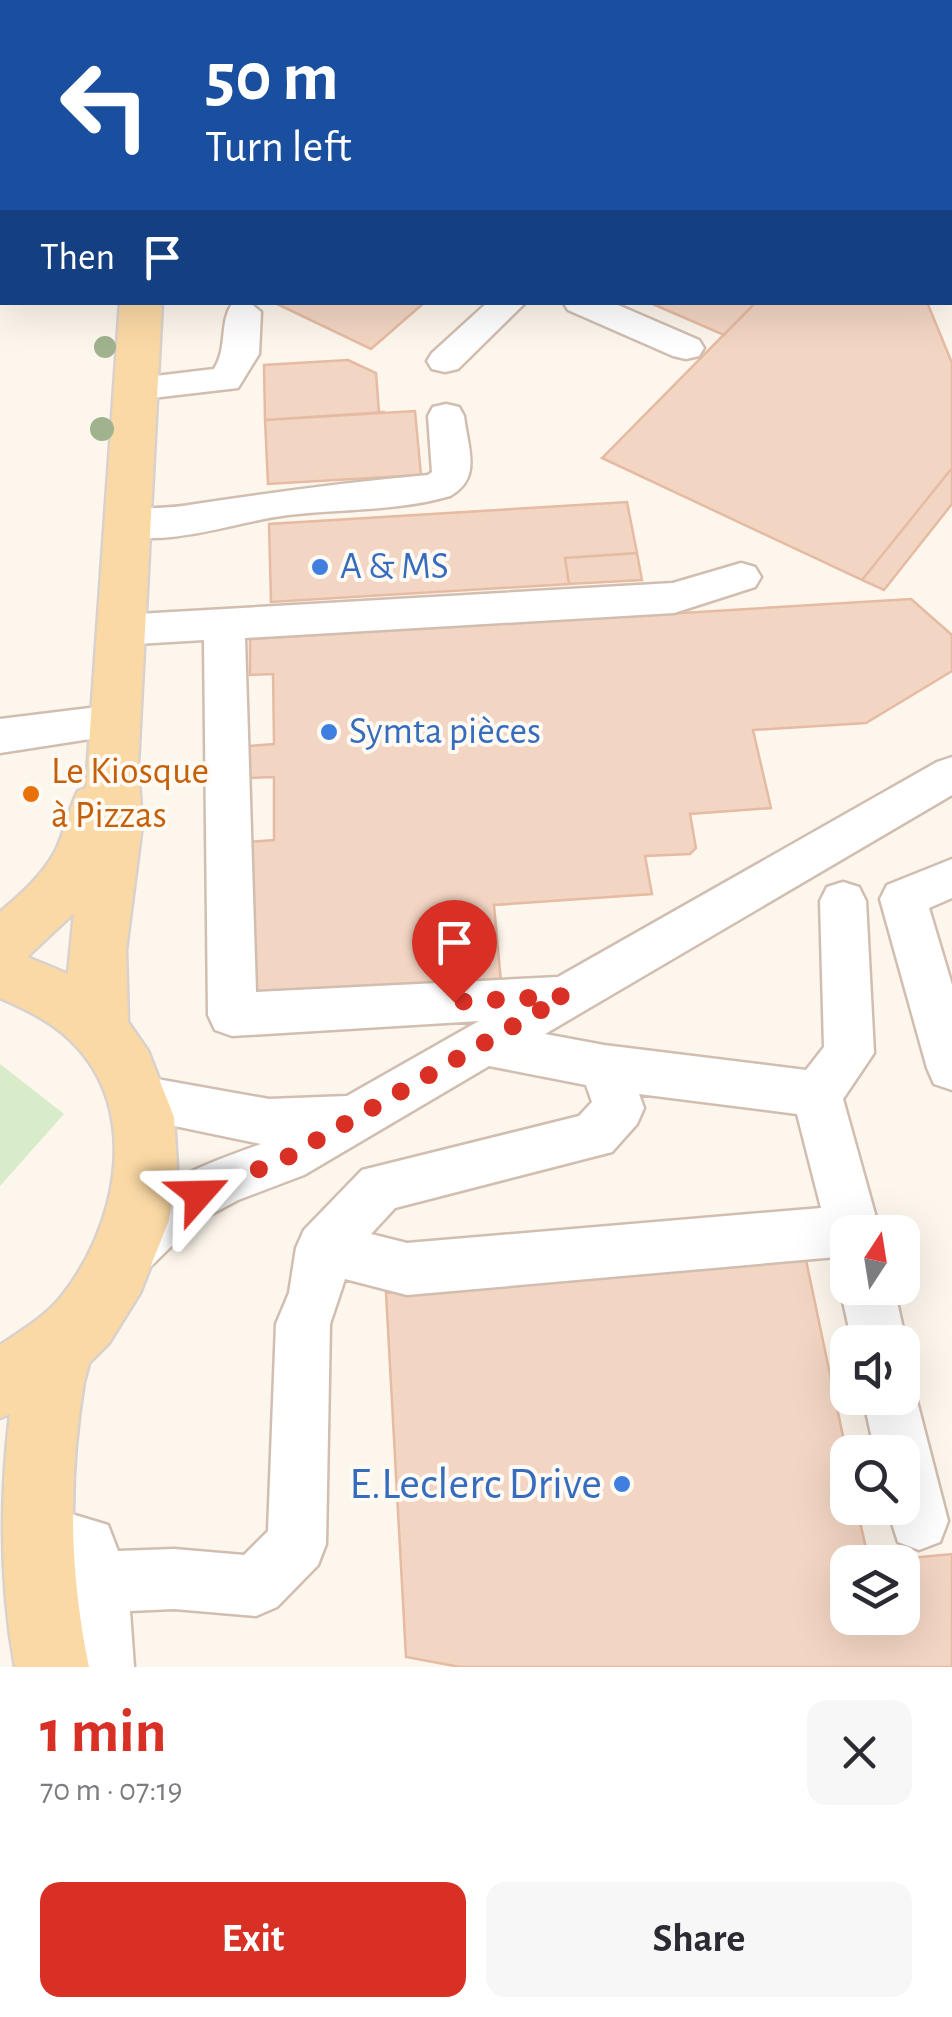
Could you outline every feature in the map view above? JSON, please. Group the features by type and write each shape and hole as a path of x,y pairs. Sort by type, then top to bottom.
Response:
{"main road":[{"path":"98,1025 97,950 115,825 112,743 140,305"},
{"path":"0,944 22,929 64,883 80,858 112,743"},
{"path":"0,972 40,983 98,1025 124,1059 140,1099 147,1174 126,1255 84,1321 60,1344 0,1384"},
{"path":"52,1667 40,1618 33,1544 48,1382 60,1344"}],"street":[{"path":"446,361 506,305"},
{"path":"587,305 686,348"},
{"path":"135,388 225,380 240,354 244,312"},
{"path":"126,523 184,520 284,502 436,487 452,478 446,416"},
{"path":"120,630 674,598 741,577"},
{"path":"224,624 232,1015 565,996"},
{"path":"0,736 112,743"},
{"path":"126,1255 177,1206 221,1182 286,1158 348,1118 952,774"},
{"path":"952,878 903,898 952,1068"},
{"path":"817,1094 849,1053 843,901"},
{"path":"481,1043 604,1066 817,1094"},
{"path":"100,1582 174,1578 256,1586 297,1544 303,1324 316,1293 323,1248 380,1186 594,1136 619,1108 604,1066"},
{"path":"817,1094 850,1215"},
{"path":"140,1099 269,1122 348,1118"},
{"path":"323,1248 407,1269 830,1233"},
{"path":"33,1544 54,1538 88,1546 100,1582 102,1667"}],"green space":[{"path":"0,1064 64,1114 0,1186"}],"building":[{"path":"279,305 422,305 371,349"},
{"path":"655,305 753,305 724,335"},
{"path":"753,305 928,305 952,363 952,468 862,580 602,458"},
{"path":"348,360 376,373 379,412 385,412 265,420 264,365"},
{"path":"415,411 421,475 268,484 265,420"},
{"path":"952,468 952,504 884,590 862,580"},
{"path":"627,502 637,553 565,558 569,584 271,602 269,524"},
{"path":"637,553 642,580 569,584 565,558"},
{"path":"911,599 952,635 952,671 866,723 753,730 771,808 690,814 696,848 690,854 645,856 652,894 494,905 501,982 247,999 247,842 274,840 274,777 248,778 249,746 274,744 273,674 250,675 250,639"},
{"name":"E.Leclerc Drive","path":"806,1260 830,1374 830,1415 839,1415 843,1435 830,1435 830,1525 861,1525 865,1545 830,1545 830,1635 920,1635 920,1557 952,1554 952,1667 460,1667 406,1657 386,1293"}],"place":[{"name":"A & MS","path":"320,567"},
{"name":"Symta pièces","path":"329,732"},
{"name":"Le Kiosque à Pizzas","path":"31,794"},
{"name":"E.Leclerc Drive","path":"622,1484"}],"route":[{"path":"199,1194 286,1158 348,1118 565,996 454,1002"}]}
